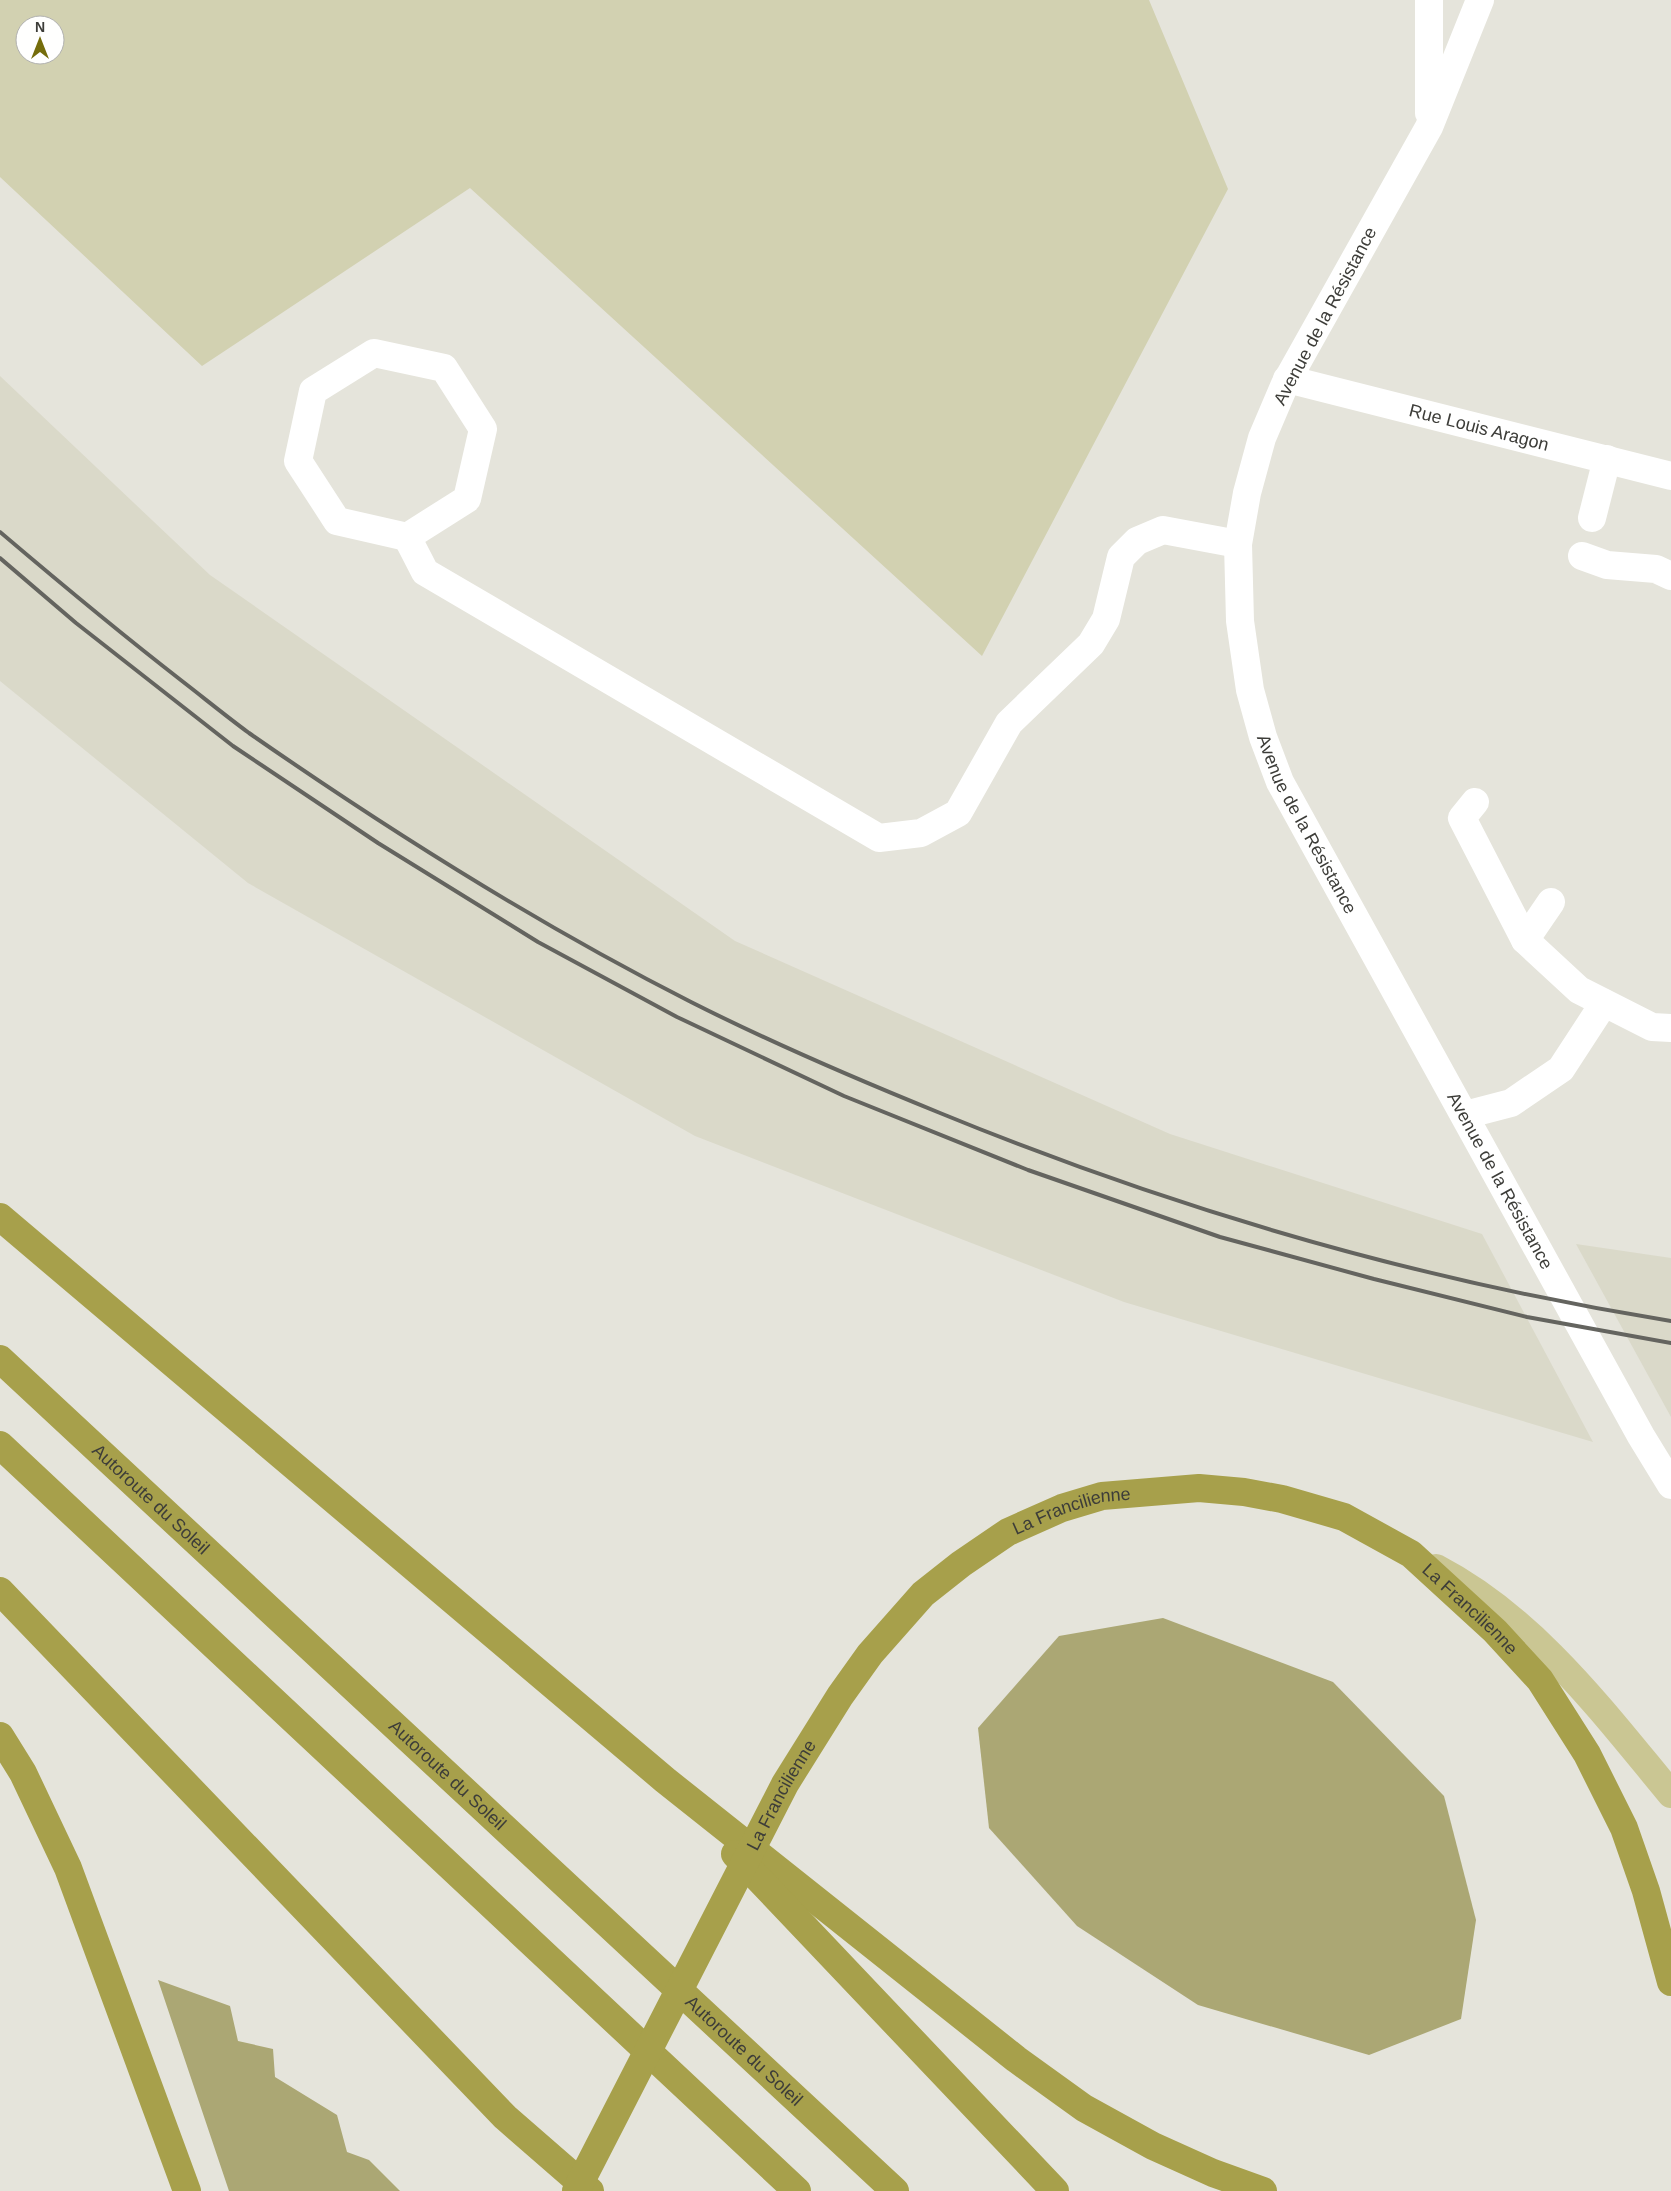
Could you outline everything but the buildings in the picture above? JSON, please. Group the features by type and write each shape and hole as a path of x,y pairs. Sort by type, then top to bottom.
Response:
{"highway":[{"path":"0,1217 665,1780 1016,2059 1084,2108 1153,2146 1213,2174 1263,2191"},
{"name":"Autoroute du Soleil","path":"0,1359 895,2191"},
{"path":"0,1444 797,2191"},
{"name":"La Francilienne","path":"576,2191 786,1784 840,1696 870,1654 923,1594 961,1564 1008,1532 1062,1508 1102,1496 1199,1488 1244,1492 1282,1499 1344,1518 1411,1554 1496,1631 1540,1680 1587,1754 1624,1828 1646,1891 1671,1982"},
{"path":"0,1590 505,2117 590,2191"},
{"path":"0,1736 23,1773 68,1868 187,2191"},
{"path":"665,1780 1055,2191"}],"main road":[{"path":"1411,1554 1445,1572 1486,1599 1532,1635 1578,1684 1671,1794"}],"street":[{"name":"Avenue de la Résistance","path":"1429,0 1429,127"},
{"name":"Avenue de la Résistance","path":"1480,0 1429,127 1287,379 1262,438 1247,492 1238,544 1240,621 1250,690 1263,737 1280,782 1641,1436 1671,1485"},
{"path":"407,537 467,499 482,429 444,368 374,353 313,391 298,461 337,521 407,537 425,572 879,838 921,833 958,813 1009,723 1090,644 1106,619 1121,557 1133,544 1149,534 1163,530 1238,544"},
{"name":"Rue Louis Aragon","path":"1287,379 1671,476"},
{"path":"1592,518 1606,459"},
{"path":"1582,556 1607,565 1656,570 1671,576"},
{"path":"1475,802 1462,818 1525,940 1579,990 1652,1027 1671,1028"},
{"path":"1525,940 1551,902"},
{"path":"1465,1115 1511,1103 1561,1069 1604,1003"}],"shaded area":[{"path":"0,376 210,575 735,941 1170,1134 1482,1234 1593,1442 1124,1302 695,1136 248,883 0,681"},
{"path":"1576,1244 1671,1258 1671,1417"},
{"path":"1163,1618 1333,1682 1444,1796 1476,1920 1461,2019 1369,2055 1198,2005 1077,1926 989,1828 978,1728 1059,1636"},
{"path":"158,1980 230,2006 238,2041 273,2049 275,2077 337,2115 347,2152 369,2160 400,2191 229,2191"}],"green space":[{"path":"0,0 1149,0 1228,189 982,656 470,188 202,366 0,177"}],"railway":[{"path":"0,532 113,626 249,733 410,841 577,941 691,1002 752,1032 877,1087 1028,1148 1208,1210 1392,1263 1577,1305 1671,1321"},
{"path":"0,558 76,623 233,746 378,843 538,942 677,1017 844,1096 1028,1170 1220,1237 1374,1279 1527,1317 1671,1343"}]}
